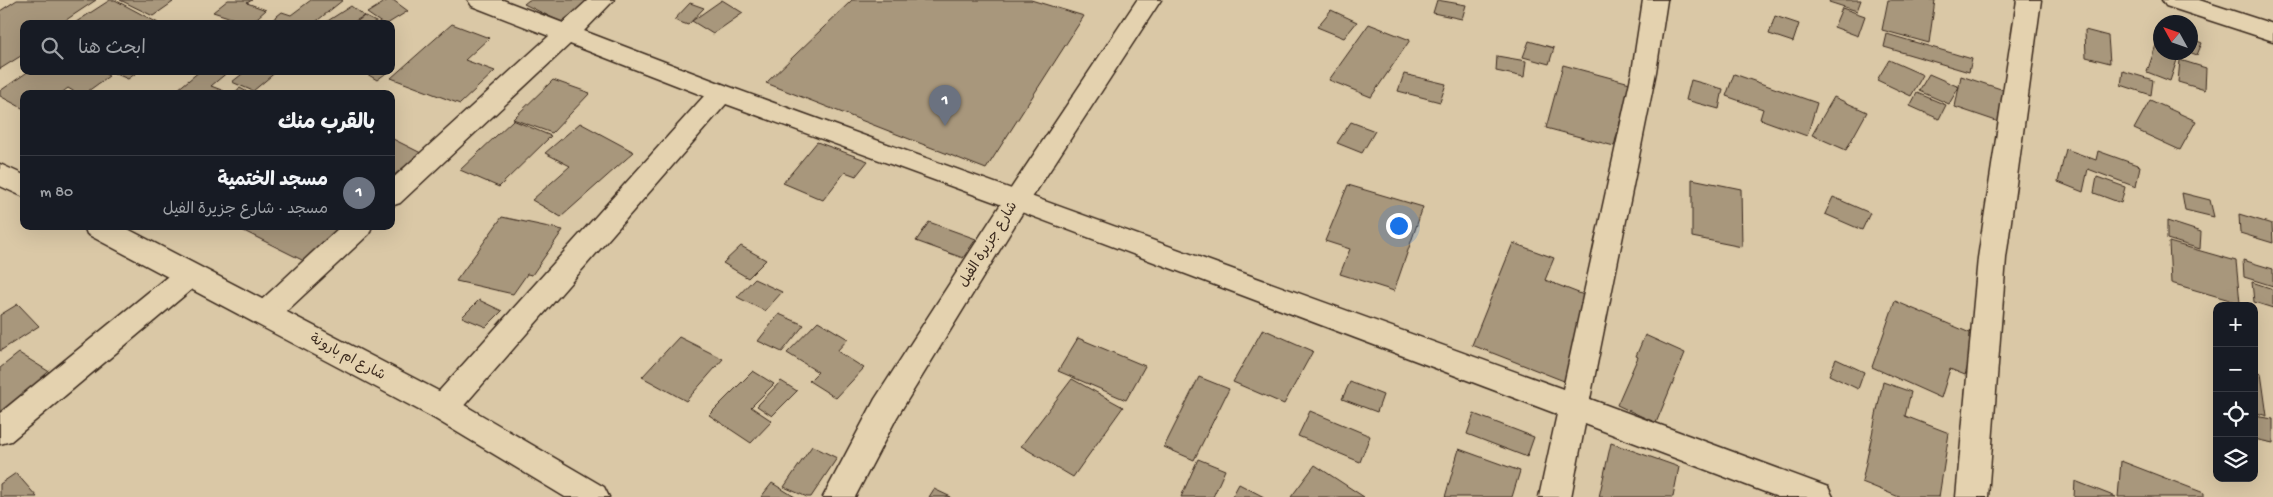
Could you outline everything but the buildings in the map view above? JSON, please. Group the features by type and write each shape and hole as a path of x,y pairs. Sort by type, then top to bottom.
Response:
{"street":[{"path":"480,0 721,93 1017,200 1817,497"},
{"path":"395,192 602,0"},
{"name":"شارع جزيرة الفيل","path":"839,497 886,408 1017,200 1147,0"},
{"path":"1555,497 1644,72 1655,0"},
{"path":"1972,497 1992,258 2029,0"},
{"path":"2174,0 2273,32"},
{"path":"443,408 721,93"},
{"path":"0,174 20,185"},
{"name":"شارع ام بارونة","path":"104,230 188,276 265,314 443,408 593,497"},
{"path":"265,314 355,230"},
{"path":"0,430 188,276"}],"place":[{"name":"مسجد الختمية","path":"945,126"}]}
